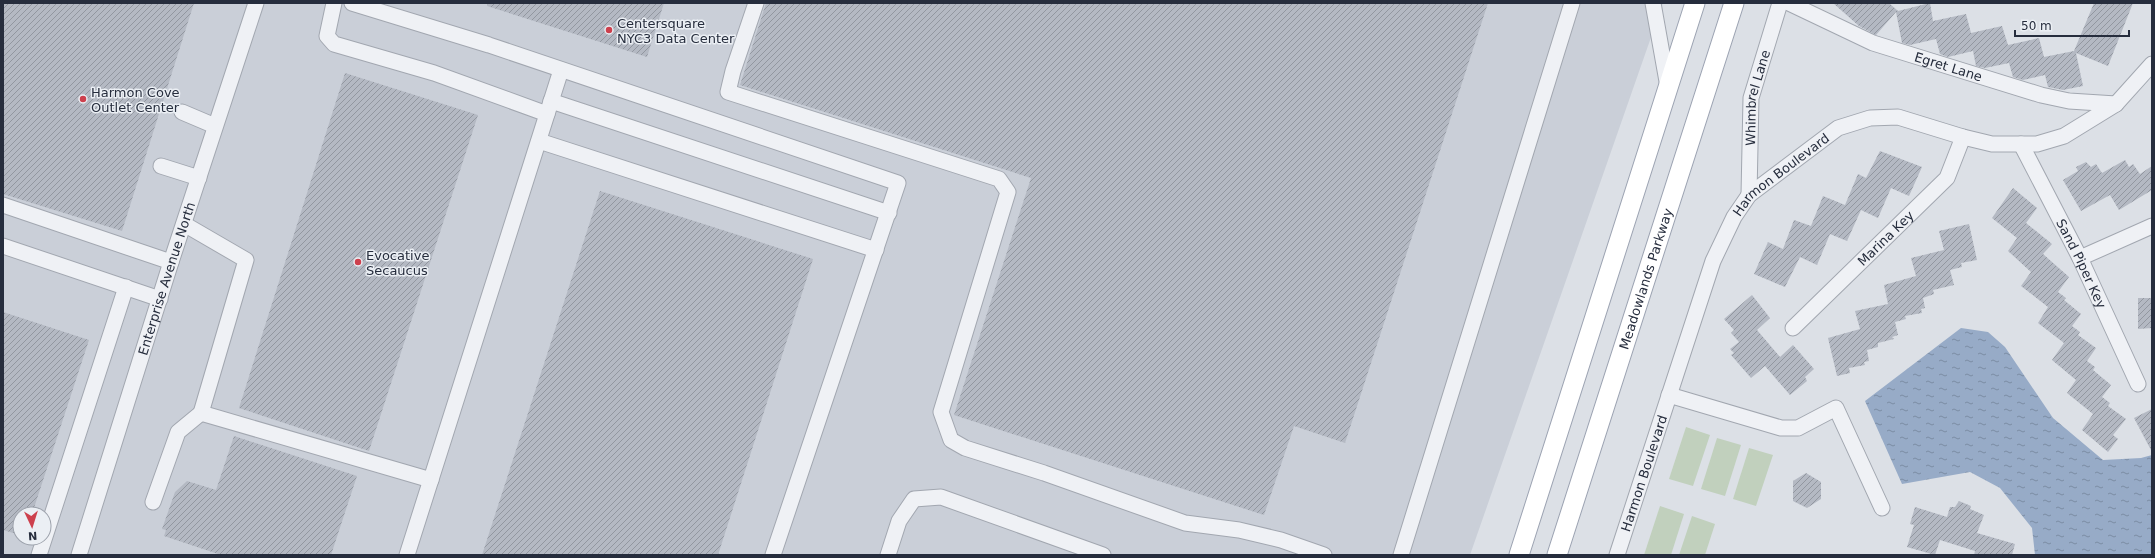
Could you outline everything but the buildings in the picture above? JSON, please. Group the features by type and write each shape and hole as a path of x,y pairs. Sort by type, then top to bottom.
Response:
{"main road":[{"path":"1520,555 1695,3"},
{"name":"Meadowlands Parkway","path":"1557,555 1734,3"}],"street":[{"name":"Enterprise Avenue North","path":"79,555 171,262 256,3"},
{"path":"334,3 327,36 334,44 549,108 889,213"},
{"path":"352,3 489,44 561,70 898,183 773,555"},
{"path":"756,3 733,71 728,92 999,178 1008,192 941,412 951,440 965,448 1044,473 1185,523 1239,530 1274,538 1324,555"},
{"path":"1401,555 1572,3"},
{"path":"1653,3 1668,86"},
{"name":"Whimbrel Lane","path":"1749,195 1751,98 1780,3"},
{"name":"Egret Lane","path":"1789,3 1873,43 2033,92 2069,101 2116,104"},
{"name":"Harmon Boulevard","path":"1617,555 1713,261 1734,218 1749,195 1838,128 1870,118 1898,117 1963,137 1992,144 2037,144 2064,136 2116,104 2152,64"},
{"path":"407,555 561,70"},
{"path":"182,112 215,126"},
{"name":"Marina Key","path":"1793,328 1947,178 1963,137"},
{"path":"539,141 876,250"},
{"name":"Sand Piper Key","path":"2021,144 2080,258 2138,384"},
{"path":"160,166 199,178"},
{"path":"3,205 171,262"},
{"path":"153,502 178,432 201,413 246,260 184,224"},
{"path":"2080,258 2152,226"},
{"path":"3,246 160,299"},
{"path":"39,555 126,287"},
{"path":"1669,395 1781,428 1798,428 1836,408 1882,508"},
{"path":"201,413 431,480"},
{"path":"888,555 899,521 914,499 941,498 1103,555"}],"shaded area":[{"path":"3,3 1663,3 1470,555 3,555"}],"green space":[{"path":"1686,427 1710,435 1693,486 1669,479"},
{"path":"1717,438 1741,445 1725,496 1701,489"},
{"path":"1749,448 1773,455 1756,506 1733,499"},
{"path":"1660,506 1684,514 1671,555 1644,555"},
{"path":"1692,516 1715,524 1705,555 1679,555"}],"water":[{"path":"1961,328 1988,332 2005,347 2053,418 2103,460 2141,458 2152,455 2152,555 2035,555 2032,528 2000,488 1970,472 1902,484 1865,401"}],"place":[{"name":"Centersquare NYC3 Data Center","path":"609,30"},
{"name":"Harmon Cove Outlet Center","path":"83,99"},
{"name":"Evocative Secaucus","path":"358,262"}]}
